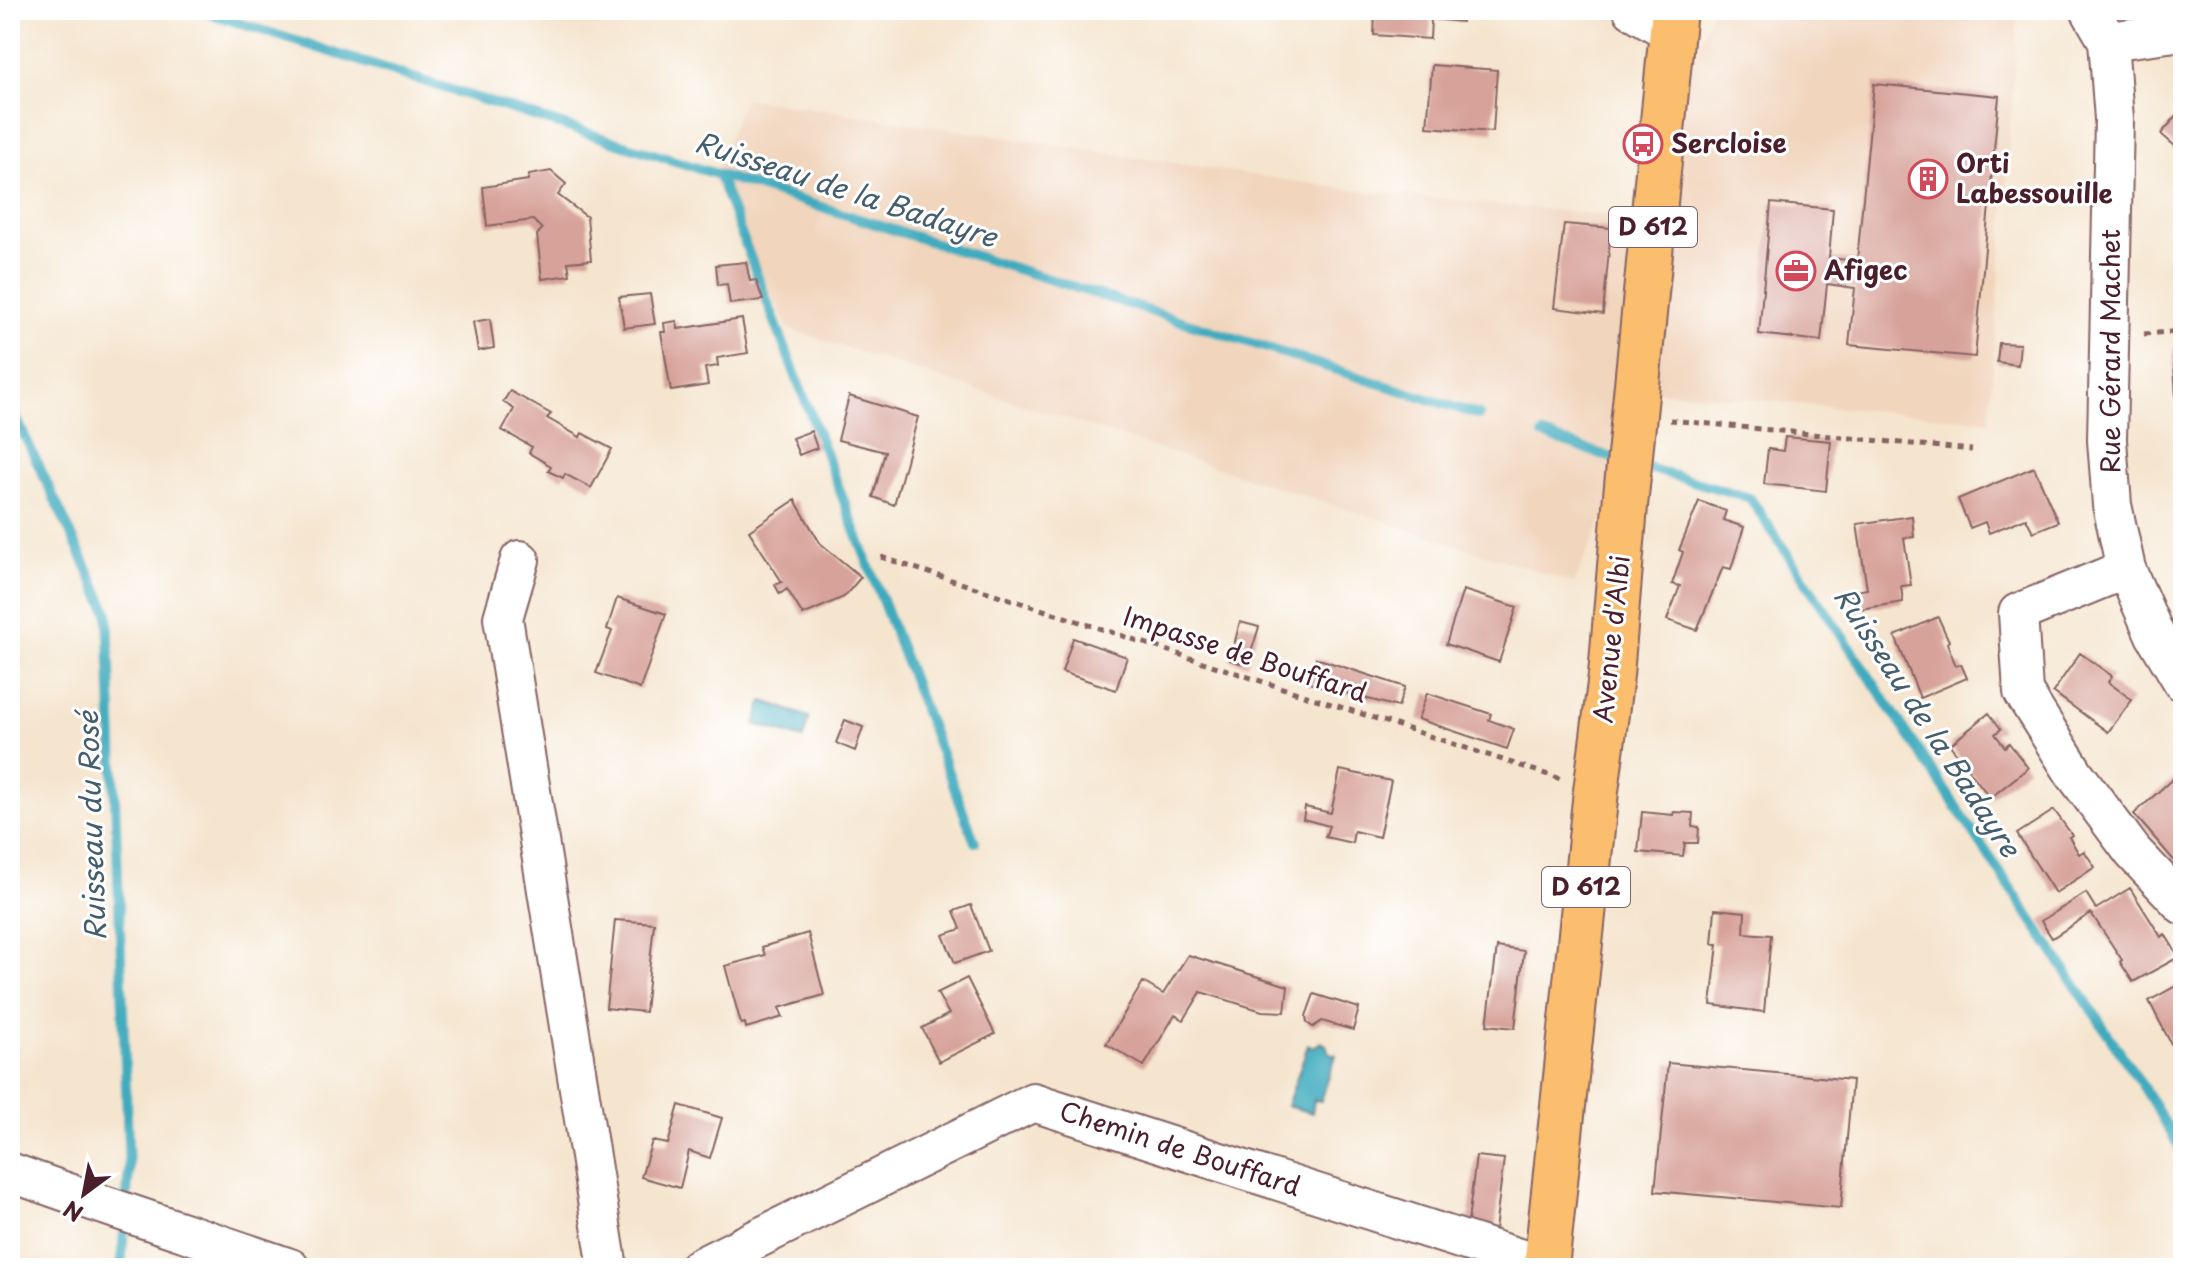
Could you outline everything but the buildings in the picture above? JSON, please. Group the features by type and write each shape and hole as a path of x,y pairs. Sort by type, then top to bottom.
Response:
{"main road":[{"name":"Avenue d'Albi","path":"1546,1266 1611,675 1673,21"}],"street":[{"path":"1633,10 1673,21"},
{"path":"2099,25 2183,31"},
{"name":"Rue Gérard Machet","path":"2099,25 2114,119 2107,440 2112,505 2126,569 2155,635 2183,682"},
{"path":"520,560 503,618 608,1268"},
{"path":"2126,569 2018,613 2023,692 2099,807 2133,852 2183,905"},
{"name":"Chemin de Bouffard","path":"698,1268 1033,1102 1546,1266"},
{"path":"10,1172 290,1268"}],"path":[{"path":"1633,430 1972,450"},
{"name":"Impasse de Bouffard","path":"881,557 1596,791"}],"shaded area":[{"path":"1712,10 1906,10 2018,21 1989,421 1658,391 1574,583 789,329 713,179 744,98 1346,189 1639,219"}],"water":[{"path":"763,701 809,717 803,739 755,724"},
{"path":"1321,1042 1329,1053 1336,1055 1321,1101 1314,1100 1312,1113 1287,1106 1308,1045 1313,1048"}],"waterway":[{"name":"Ruisseau de la Badayre","path":"198,10 1479,415"},
{"path":"719,176 975,842"},
{"name":"Ruisseau du Rosé","path":"10,405 108,612 129,1170 121,1268"},
{"name":"Ruisseau de la Badayre","path":"1543,435 1619,460"},
{"name":"Ruisseau de la Badayre","path":"1638,465 1750,498 2144,1088 2183,1153"}],"place":[{"name":"Sercloise","path":"1643,144"},
{"name":"Orti Labessouille","path":"1928,179"},
{"name":"Afigec","path":"1796,271"}]}
